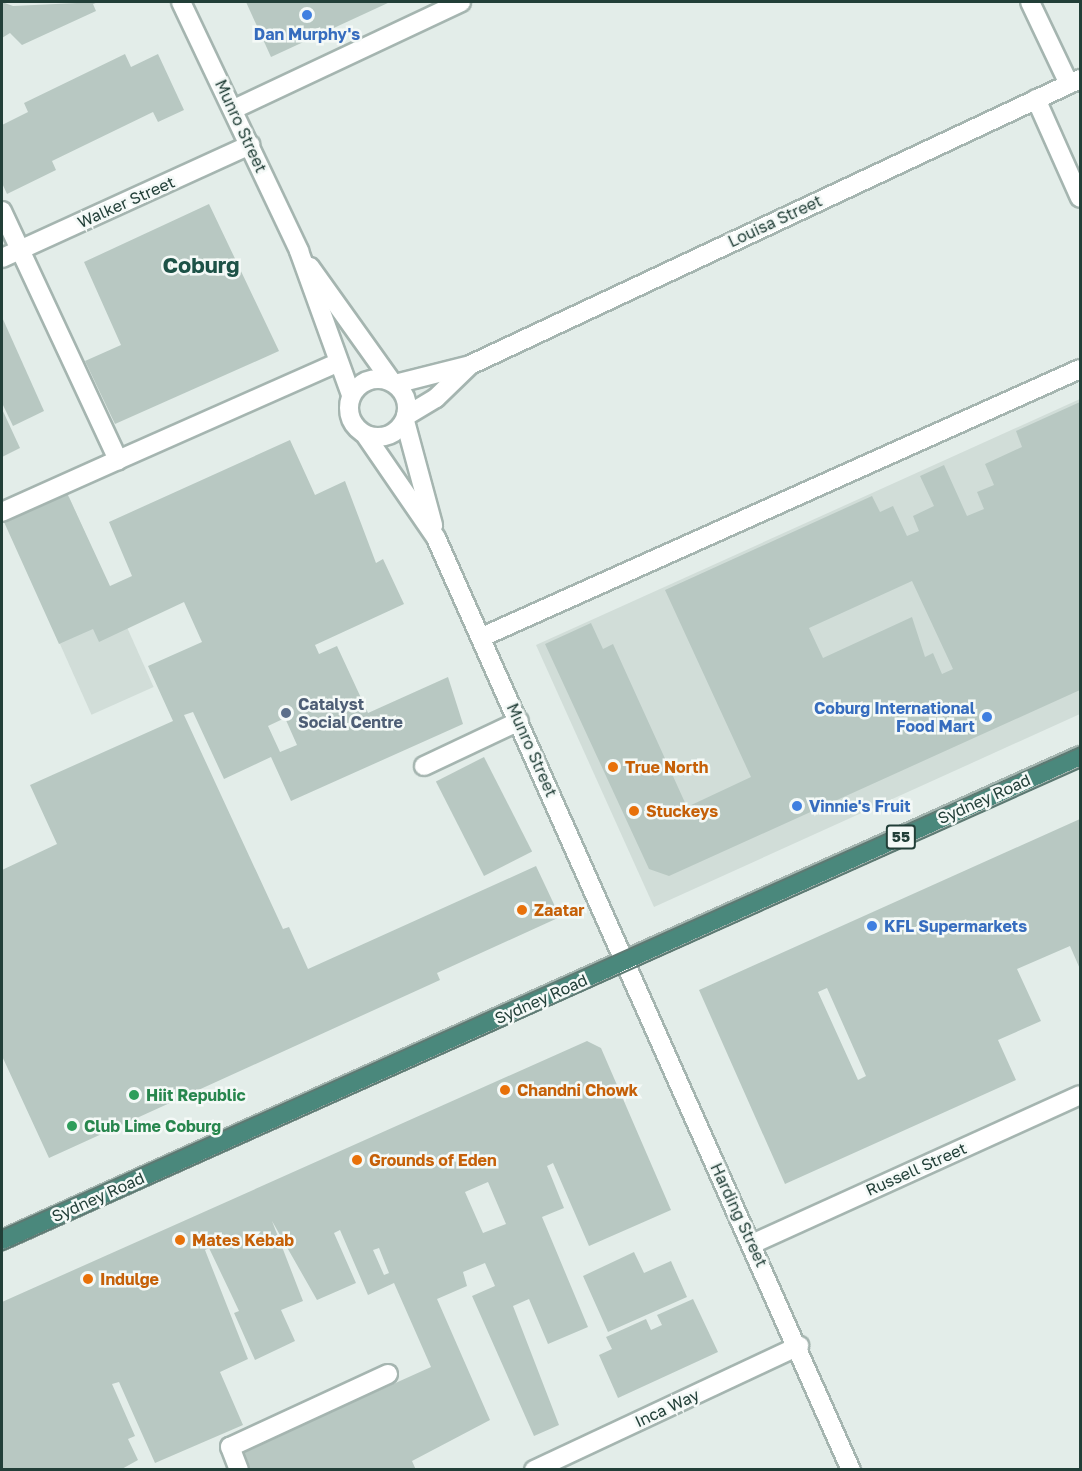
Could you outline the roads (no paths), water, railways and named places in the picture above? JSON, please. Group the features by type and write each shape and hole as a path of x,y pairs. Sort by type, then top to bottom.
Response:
{"highway":[{"name":"Sydney Road","path":"2,1240 1080,756"}],"street":[{"name":"Munro Street","path":"181,2 234,109 299,251 337,363 351,395"},
{"path":"234,109 461,2"},
{"path":"1030,2 1075,81"},
{"name":"Louisa Street","path":"394,383 470,365 1075,81"},
{"path":"1036,99 1080,198"},
{"name":"Walker Street","path":"2,258 250,145"},
{"path":"2,211 118,460"},
{"name":"Munro Street","path":"299,251 394,383"},
{"path":"2,512 337,363"},
{"name":"Louisa Street","path":"406,419 436,398 470,365"},
{"path":"482,637 1080,369"},
{"path":"374,379 394,383 405,395 406,419 393,434 366,436 349,414 351,395 374,379"},
{"name":"Munro Street","path":"406,419 436,538"},
{"name":"Munro Street","path":"366,436 436,538 519,721 622,963"},
{"path":"424,766 519,721"},
{"name":"Harding Street","path":"622,963 799,1346 851,1470"},
{"name":"Russell Street","path":"752,1244 1080,1095"},
{"name":"Inca Way","path":"534,1470 799,1346"},
{"path":"239,1470 230,1447 388,1374"}],"tram line":[{"path":"2,1230 1080,747"},
{"path":"2,1251 1080,768"}],"place":[{"name":"Dan Murphy's","path":"307,15"},
{"name":"Catalyst Social Centre","path":"286,713"},
{"name":"Coburg International Food Mart","path":"987,717"},
{"name":"True North","path":"613,767"},
{"name":"Vinnie's Fruit","path":"797,806"},
{"name":"Stuckeys","path":"634,811"},
{"name":"Zaatar","path":"522,910"},
{"name":"KFL Supermarkets","path":"872,926"},
{"name":"Chandni Chowk","path":"505,1090"},
{"name":"Hiit Republic","path":"134,1095"},
{"name":"Club Lime Coburg","path":"72,1126"},
{"name":"Grounds of Eden","path":"357,1160"},
{"name":"Mates Kebab","path":"180,1240"},
{"name":"Indulge","path":"88,1279"}],"district":[{"name":"Coburg","path":"201,265"}]}
